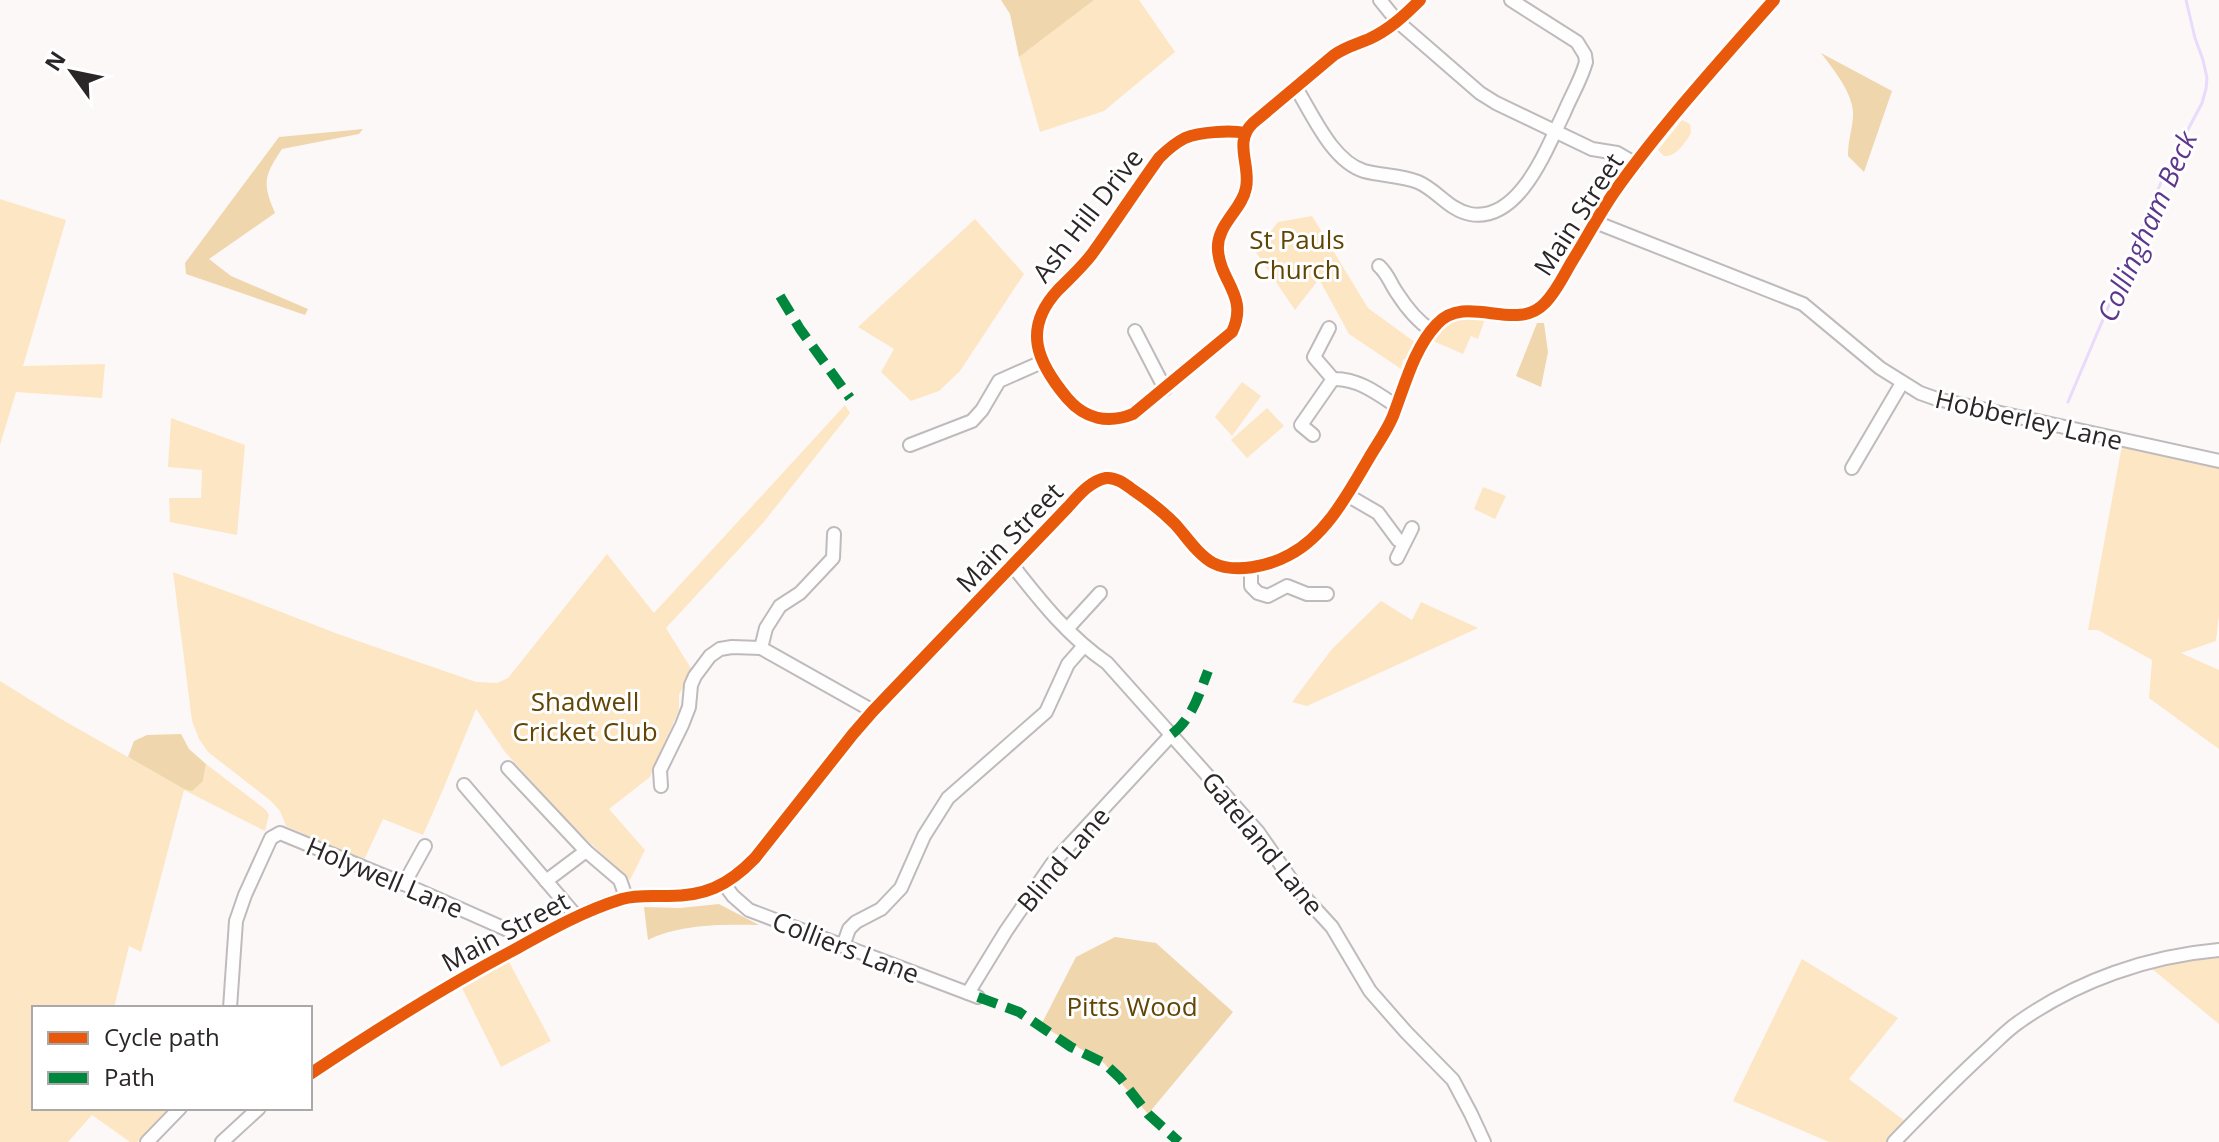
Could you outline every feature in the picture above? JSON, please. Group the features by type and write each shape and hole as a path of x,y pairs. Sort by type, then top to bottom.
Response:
{"street":[{"path":"1380,0 1397,21 1480,93 1592,149 1617,153 1636,164"},
{"path":"910,445 972,421 999,381 1042,362 1068,399 1079,409 1106,420 1121,419 1133,414 1224,340 1237,322 1239,310 1218,251 1221,232 1247,185 1243,147 1245,133 1343,49 1368,39 1397,21 1420,0"},
{"path":"1296,88 1343,160 1363,170 1423,184 1454,207 1468,213 1491,212 1518,194 1538,168 1584,70 1585,55 1577,42 1511,0"},
{"name":"Main Street","path":"312,1073 445,987 577,917 626,897 681,897 702,893 739,874 873,711 1085,489 1096,482 1107,478 1121,482 1155,506 1212,563 1251,568 1290,555 1321,528 1347,495 1386,431 1411,368 1431,330 1455,312 1516,314 1543,306 1595,222 1636,164 1774,0"},
{"name":"Ash Hill Drive","path":"1042,362 1037,344 1038,325 1045,307 1091,255 1159,158 1172,145 1188,137 1245,133"},
{"name":"Hobberley Lane","path":"1595,222 1803,304 1880,368 1920,393 2219,461"},
{"path":"1379,266 1387,273 1397,293 1420,323 1431,330"},
{"path":"1329,328 1314,357 1333,379"},
{"path":"1135,331 1165,389"},
{"path":"1313,435 1301,425 1333,379 1344,378 1372,389 1396,406"},
{"path":"1852,468 1902,383"},
{"path":"1347,495 1378,513 1398,540 1404,543"},
{"path":"1397,558 1412,528"},
{"path":"761,648 766,628 780,606 800,593 833,558 834,534"},
{"name":"Gateland Lane","path":"1013,566 1046,608 1083,647 1107,663 1248,820 1299,891 1332,927 1355,968 1386,1011 1453,1080 1484,1142"},
{"path":"1251,568 1251,586 1258,593 1268,596 1287,586 1307,594 1330,592"},
{"path":"1067,629 1100,593"},
{"path":"843,946 849,929 881,909 901,888 924,836 948,798 1046,712 1068,664 1083,647"},
{"path":"661,786 660,770 689,707 691,685 710,656 720,649 761,648 873,711"},
{"name":"Blind Lane","path":"973,995 1006,931 1052,864 1172,734"},
{"path":"508,768 586,851 620,880 626,897"},
{"path":"464,785 577,917"},
{"name":"Holywell Lane","path":"230,1006 236,921 274,835 284,833 519,935 528,942"},
{"path":"404,884 425,846"},
{"path":"546,881 586,851"},
{"name":"Colliers Lane","path":"724,884 749,910 973,995"},
{"path":"1894,1142 2017,1023 2051,1002 2118,971 2183,955 2219,950"},
{"path":"147,1142 178,1110"},
{"path":"222,1142 257,1110"}],"green space":[{"path":"1001,0 1094,0 1019,57 1010,14"},
{"path":"1094,0 1139,0 1175,52 1104,111 1040,132 1019,57"},
{"path":"1821,53 1892,91 1864,172 1848,156 1853,117 1851,100"},
{"path":"1682,120 1690,124 1691,133 1676,152 1664,156 1658,150"},
{"path":"363,129 359,134 282,149 271,166 267,180 275,213 209,259 231,276 308,309 305,315 186,274 185,263 279,137"},
{"path":"0,199 66,220 23,366 105,364 102,398 16,392 0,445"},
{"name":"St Pauls Church","path":"1312,216 1368,308 1416,343 1403,360 1401,369 1349,334 1319,279 1295,310 1255,251 1278,222"},
{"path":"975,219 1024,274 960,371 939,391 911,401 881,372 894,349 858,327"},
{"path":"1486,316 1478,339 1471,336 1463,354 1433,341 1455,321"},
{"path":"1537,323 1544,323 1548,352 1541,387 1516,376"},
{"path":"1242,382 1261,396 1232,436 1215,417"},
{"name":"Shadwell Cricket Club","path":"845,405 850,413 763,523 666,628 692,670 679,695 679,710 650,777 609,809 645,850 630,880 572,826 505,752 476,709 423,835 383,819 364,860 286,826 280,811 271,801 208,752 199,739 192,721 173,572 476,682 497,683 508,678 607,554 654,613"},
{"path":"1267,408 1284,426 1247,458 1231,440"},
{"path":"171,418 245,445 237,535 170,522 169,498 201,498 202,470 168,467"},
{"path":"2122,445 2219,466 2219,615 2216,641 2181,653 2219,670 2219,749 2149,698 2152,660 2098,630 2088,630"},
{"path":"1483,487 1506,496 1495,519 1474,509"},
{"path":"1381,601 1412,620 1421,602 1478,628 1307,706 1292,702 1332,649"},
{"path":"0,681 184,789 203,781 206,764 269,815 265,831 184,790 141,952 129,946 114,1006 32,1006 32,1110 172,1110 137,1142 130,1142 92,1115 68,1142 0,1142"},
{"path":"181,734 189,749 206,764 203,781 192,791 128,757 134,741 147,735"},
{"path":"719,904 759,925 687,928 648,940 644,907 680,908"},
{"name":"Pitts Wood","path":"1115,937 1156,943 1233,1012 1148,1114 1104,1063 1041,1025 1076,957"},
{"path":"2219,954 2219,1024 2151,968"},
{"path":"1802,959 1898,1018 1849,1079 1905,1121 1886,1142 1829,1142 1733,1101"},
{"path":"508,960 551,1041 501,1067 462,988"}],"waterway":[{"name":"Collingham Beck","path":"2068,402 2165,173 2202,103 2207,78 2186,0"}],"marked path":[{"path":"780,296 850,398"},
{"path":"1172,734 1190,714 1208,671"},
{"path":"978,997 1019,1012 1071,1047 1104,1063 1148,1114 1179,1142"}],"cycle path":[{"path":"1245,133 1199,134 1185,138 1168,149 1092,254 1047,304 1037,332 1041,358 1057,385 1081,411 1106,419 1133,414 1232,332 1236,319 1236,299 1220,261 1218,241 1244,196 1247,179 1243,146 1247,130 1334,55 1383,31 1420,0"},
{"path":"312,1073 435,995 580,915 627,898 703,892 735,876 755,858 873,711 1080,494 1095,482 1110,478 1124,483 1175,524 1202,555 1222,566 1241,568 1262,565 1302,547 1325,525 1353,485 1391,422 1416,355 1437,324 1449,315 1462,312 1520,315 1545,303 1633,166 1774,0"}]}
